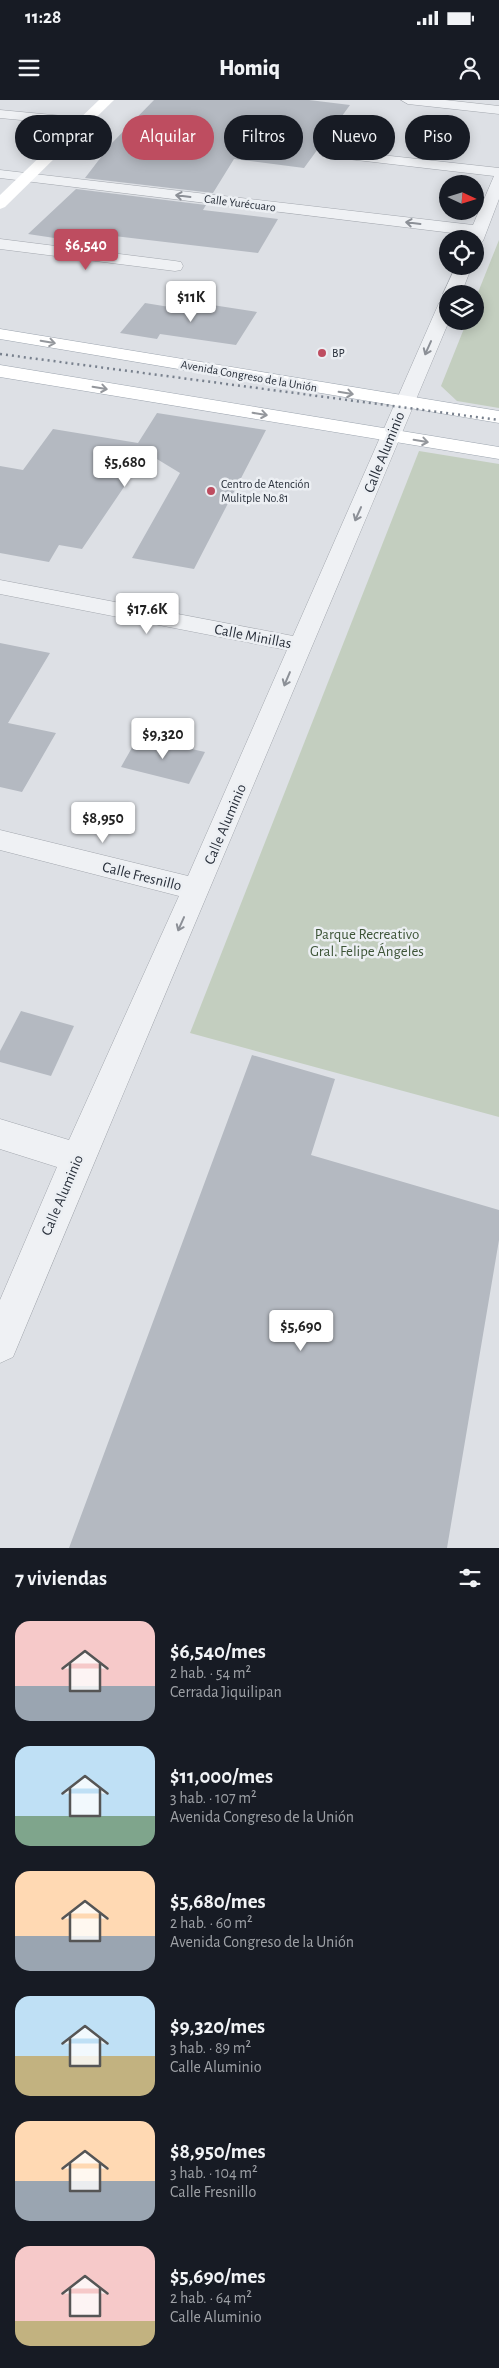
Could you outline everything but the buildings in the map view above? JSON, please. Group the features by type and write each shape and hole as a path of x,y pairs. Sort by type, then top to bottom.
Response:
{"main road":[{"path":"91,115 106,100"},
{"path":"0,204 45,160"},
{"name":"Avenida Congreso de la Unión","path":"0,334 499,417"},
{"path":"0,371 499,453"}],"street":[{"path":"408,100 499,110"},
{"path":"0,114 15,115"},
{"path":"390,160 499,172"},
{"name":"Calle Yurécuaro","path":"0,174 439,231"},
{"path":"479,230 499,179"},
{"path":"0,244 175,266"},
{"name":"Calle Aluminio","path":"0,1344 78,1158 377,471 404,402 439,323"},
{"name":"Calle Minillas","path":"0,587 301,645"},
{"name":"Calle Fresnillo","path":"0,840 196,889"},
{"path":"0,1134 78,1158"}],"green space":[{"path":"499,240 499,408 457,401 441,386 463,330 484,330 484,285 481,285"},
{"name":"Parque Recreativo Gral. Felipe Ángeles","path":"419,451 499,464 499,1117 190,1033"}],"railway":[{"path":"0,354 499,420"}],"place":[{"name":"BP","path":"322,353"},
{"name":"Centro de Atención Mulitple No.81","path":"211,491"}]}
